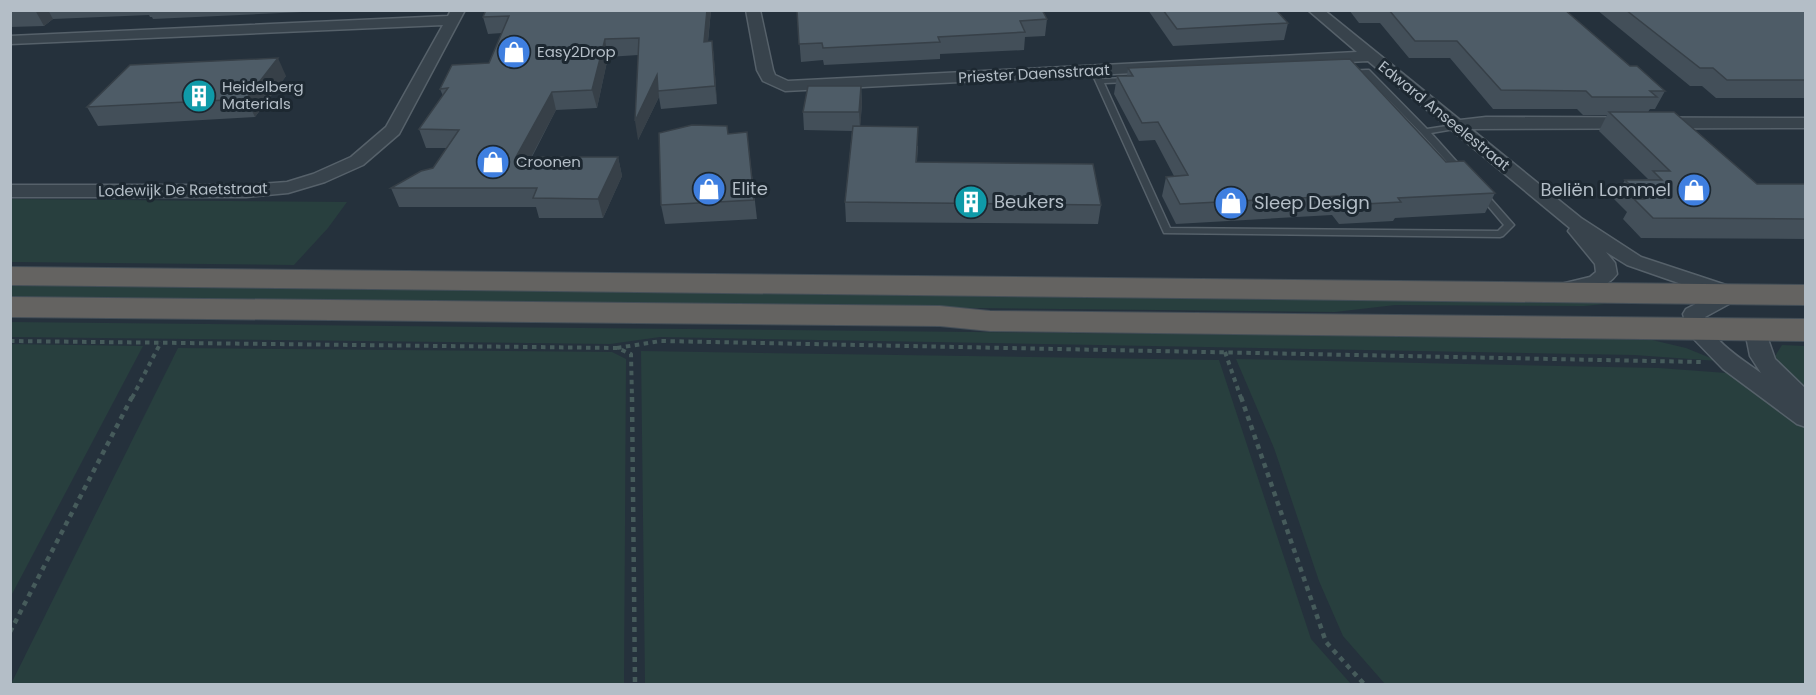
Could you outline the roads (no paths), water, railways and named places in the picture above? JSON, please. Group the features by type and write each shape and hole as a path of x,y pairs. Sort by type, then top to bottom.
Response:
{"highway":[{"path":"10,276 1806,295"},
{"path":"10,307 940,316 990,321 1806,330"}],"street":[{"name":"Priester Daensstraat","path":"753,10 765,70 769,78 785,86 1098,76 1371,56"},
{"name":"Edward Anseelestraat","path":"1314,10 1574,222 1634,261 1731,294"},
{"name":"Lodewijk De Raetstraat","path":"10,40 456,15"},
{"name":"Lodewijk De Raetstraat","path":"10,191 246,191 288,188 319,178 357,161 393,130 456,15"},
{"path":"1457,126 1486,122 1806,123"},
{"name":"Edward Anseelestraat","path":"1552,293 1597,282 1607,274 1605,263 1581,237 1574,222"},
{"path":"1731,294 1694,314 1697,329 1731,363"},
{"path":"1636,328 1690,341 1731,363 1806,418"},
{"path":"1765,330 1757,336 1756,348 1768,365 1806,404"}],"lane":[{"path":"1098,76 1167,231 1500,234 1509,225 1425,132 1366,72 1343,73"},
{"path":"1098,76 1135,80"},
{"path":"1425,132 1457,126"}],"place":[{"name":"Easy2Drop","path":"514,52"},
{"name":"Heidelberg Materials","path":"199,96"},
{"name":"Croonen","path":"493,162"},
{"name":"Elite","path":"709,189"},
{"name":"Beliën Lommel","path":"1694,190"},
{"name":"Beukers","path":"971,202"},
{"name":"Sleep Design","path":"1231,203"}]}
